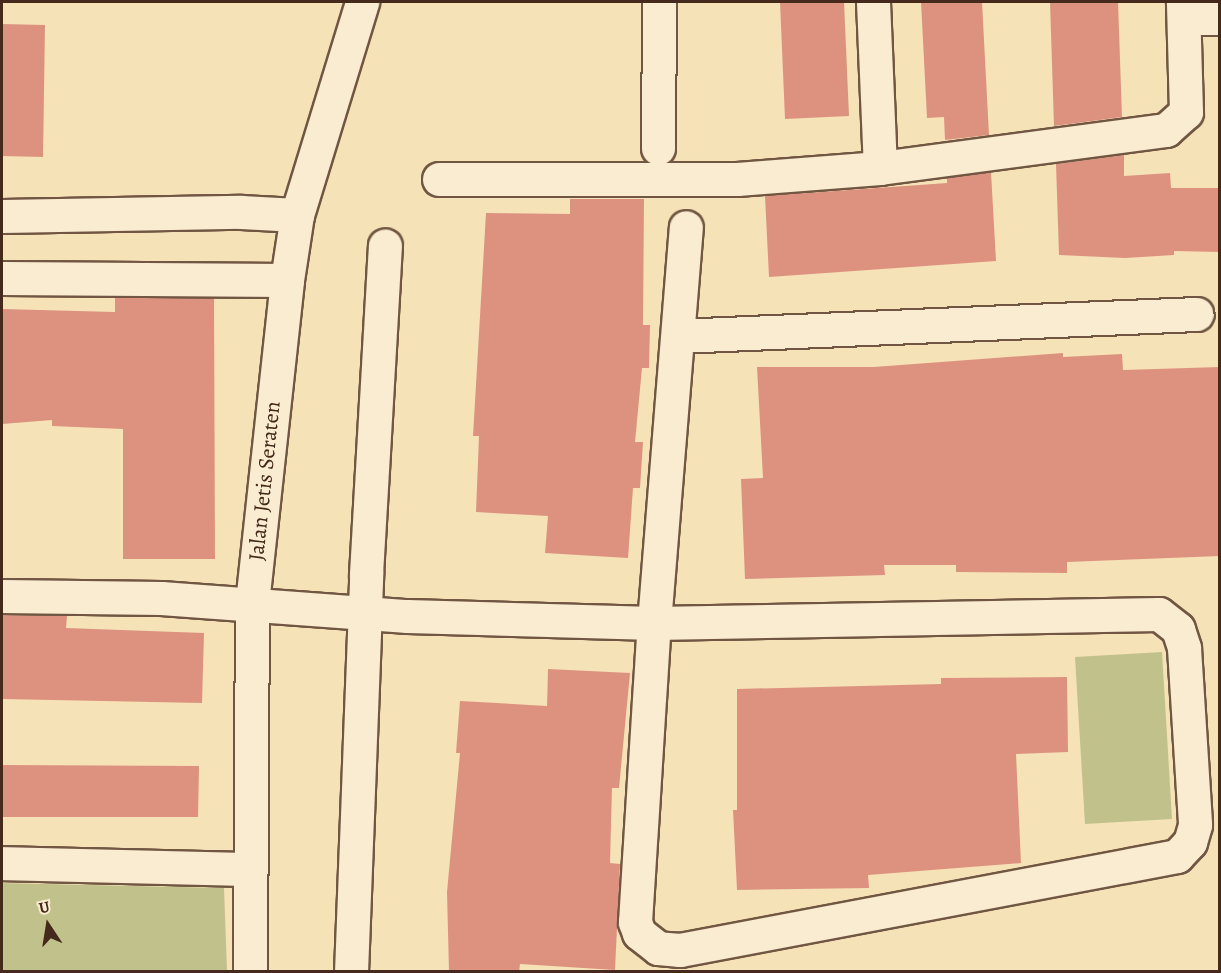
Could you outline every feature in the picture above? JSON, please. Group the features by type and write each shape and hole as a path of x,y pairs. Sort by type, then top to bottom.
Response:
{"street":[{"name":"Jalan Jetis Seraten","path":"250,972 252,603 287,280 297,215 362,2"},
{"path":"658,148 659,2"},
{"path":"873,2 880,168"},
{"path":"439,179 707,181 880,168 1166,130 1186,112 1183,10 1220,18"},
{"path":"2,216 241,212 297,215"},
{"path":"2,596 252,603 366,612 654,623 1159,614 1167,617 1178,629 1184,648 1194,834 1178,856 1163,861 680,950 658,948 639,933 635,922 654,623 686,228"},
{"path":"351,972 366,612 385,246"},
{"path":"2,278 287,280"},
{"path":"678,336 1197,314"},
{"path":"2,863 249,869"}],"green space":[{"path":"1162,652 1172,819 1085,824 1075,657"},
{"path":"2,883 224,888 227,971 2,971"}],"building":[{"path":"780,2 844,2 849,116 785,119"},
{"path":"921,2 982,2 989,135 945,140 944,117 927,118"},
{"path":"1050,2 1118,2 1122,117 1054,126"},
{"path":"2,24 45,25 43,157 2,156"},
{"path":"1124,155 1124,176 1170,173 1171,188 1220,188 1220,252 1174,251 1174,255 1125,258 1059,255 1056,164"},
{"path":"991,172 996,261 769,277 765,196 947,183 947,178"},
{"path":"570,199 644,199 643,325 650,325 649,368 642,368 635,442 643,442 640,488 633,488 628,558 545,553 548,516 476,512 479,436 473,436 486,213 570,214"},
{"path":"115,298 214,298 215,559 123,559 123,429 52,426 52,420 2,424 2,309 115,312"},
{"path":"1063,353 1063,357 1122,354 1123,370 1220,367 1220,556 1067,562 1067,573 956,572 956,565 884,565 885,575 745,579 741,479 763,478 757,367 874,367"},
{"path":"2,615 67,616 66,628 204,633 202,703 2,699"},
{"path":"548,669 630,673 619,788 612,788 610,863 620,864 615,970 520,964 519,972 449,972 447,892 460,753 456,753 460,701 547,706"},
{"path":"1067,677 1068,752 1016,754 1021,863 868,875 869,888 737,890 733,810 737,810 737,689 941,684 941,678"},
{"path":"2,765 199,766 198,817 2,817"}]}
